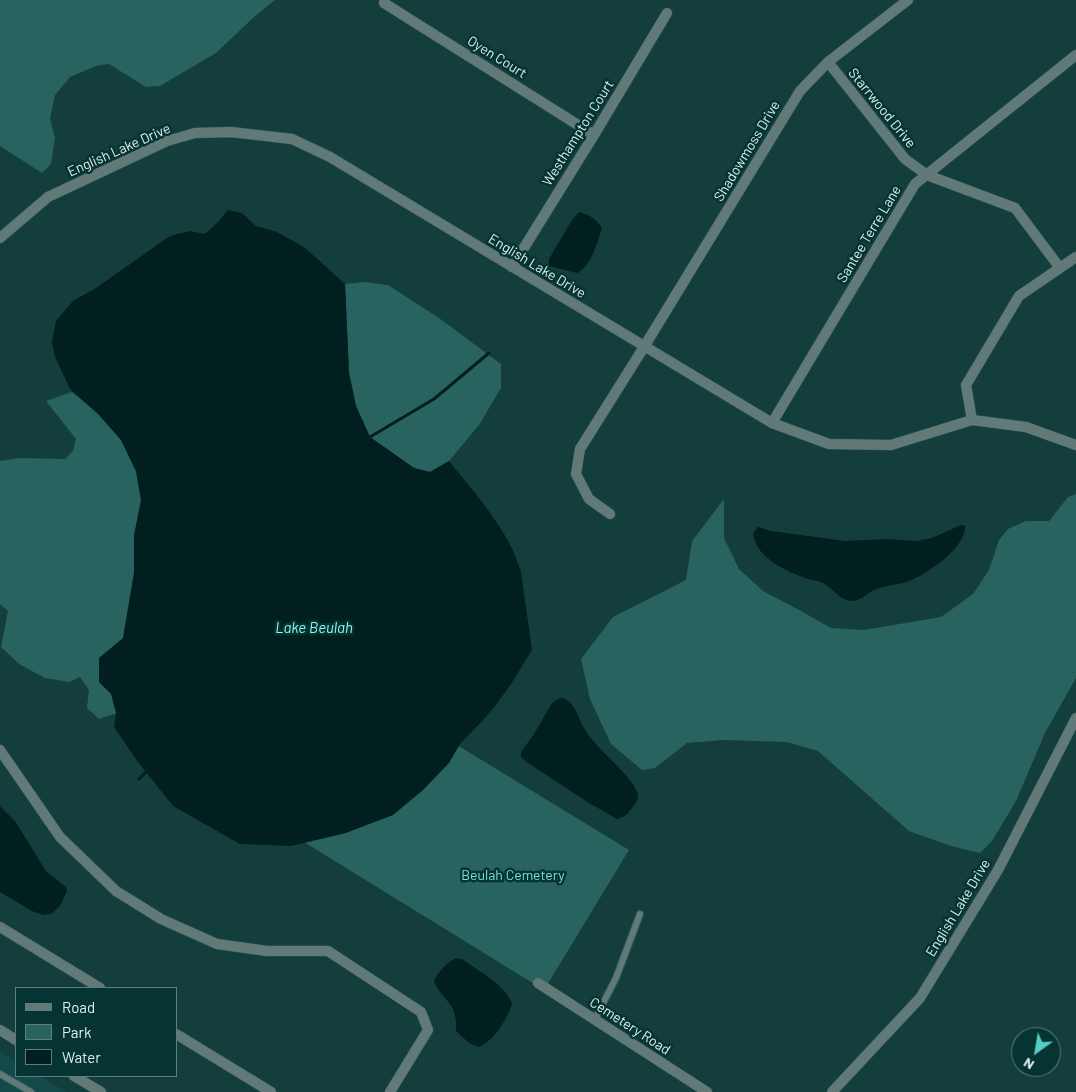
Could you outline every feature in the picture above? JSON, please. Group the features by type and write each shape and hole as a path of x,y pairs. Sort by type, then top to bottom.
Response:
{"street":[{"name":"Shadowmoss Drive","path":"610,514 589,500 576,474 580,449 800,90 828,62 908,0"},
{"name":"Oyen Court","path":"384,3 594,135"},
{"name":"Westhampton Court","path":"512,267 667,13"},
{"name":"Santee Terre Lane","path":"772,423 915,184 1076,55"},
{"name":"Starrwood Drive","path":"828,62 905,159 927,175 1015,208 1060,268"},
{"name":"English Lake Drive","path":"1,236 48,198 167,141 195,133 231,132 292,139 330,156 772,423 829,444 891,445 972,420 1026,427 1076,445"},
{"path":"972,420 966,385 1019,296 1076,257"},
{"name":"English Lake Drive","path":"832,1092 920,998 998,870 1076,718"},
{"path":"0,750 60,837 116,891 161,919 217,944 268,951 328,951 422,1012 428,1030 390,1092"},
{"path":"0,928 98,987"},
{"name":"Cemetery Road","path":"538,983 707,1092"},
{"path":"0,1030 15,1039"},
{"path":"178,1035 271,1092"},
{"path":"76,1077 101,1092"}],"lane":[{"path":"595,1019 616,978 640,914"},
{"path":"0,1074 31,1092"}],"shaded area":[{"path":"0,1051 15,1060 15,1077 42,1077 67,1092 0,1092"}],"green space":[{"path":"0,0 275,0 216,53 160,86 146,87 109,64 96,66 70,77 55,95 50,118 55,138 51,164 42,173 0,146"},
{"path":"364,282 388,285 439,318 501,364 501,388 479,425 449,461 430,472 414,468 370,437 356,406 349,373 345,284"},
{"path":"72,392 99,414 121,440 136,471 141,500 134,536 134,573 123,639 99,658 99,682 111,693 117,713 99,719 87,708 89,690 80,677 69,682 45,678 19,664 1,647 8,611 0,604 0,461 20,458 65,459 73,451 76,439 46,401"},
{"path":"1076,494 1076,678 1045,733 1016,801 992,841 980,853 951,846 909,831 818,751 787,742 723,740 687,743 655,768 642,770 611,744 590,699 581,659 613,617 686,580 692,541 724,499 724,538 739,569 763,591 831,628 864,630 941,617 973,594 989,570 999,540 1008,529 1026,521 1049,521 1068,497"},
{"name":"Beulah Cemetery","path":"349,679 629,850 544,990 265,818"}],"water":[{"name":"Lake Beulah","path":"228,210 242,213 256,226 277,232 304,247 345,284 349,373 356,406 370,437 414,468 430,472 449,461 491,514 516,557 521,572 532,650 495,706 460,744 449,763 423,790 393,815 346,833 291,846 240,844 173,806 138,762 114,727 116,713 111,694 99,682 99,658 123,638 134,573 134,536 141,500 136,471 121,440 98,414 70,389 55,357 52,342 56,321 73,301 96,288 170,236 190,231 205,234"},
{"path":"579,212 598,222 602,228 596,247 587,265 577,273 549,266 549,259 572,220"},
{"path":"961,525 965,526 964,534 959,543 944,559 925,573 909,581 876,589 858,600 852,601 843,598 821,582 800,576 774,563 760,550 755,542 753,533 758,527 771,531 845,541 886,539 916,541 932,538"},
{"path":"563,698 574,707 584,728 600,749 621,769 633,784 638,798 626,815 617,819 589,803 521,757 521,752 552,703"},
{"path":"0,806 15,821 46,871 66,887 67,891 60,906 51,914 43,915 32,911 0,892"},
{"path":"456,958 462,959 498,985 509,997 512,1004 495,1035 479,1047 469,1043 456,1031 455,1014 434,981 443,968"}],"waterway":[{"path":"368,440 434,399 489,353"},
{"path":"139,779 148,770"}]}
